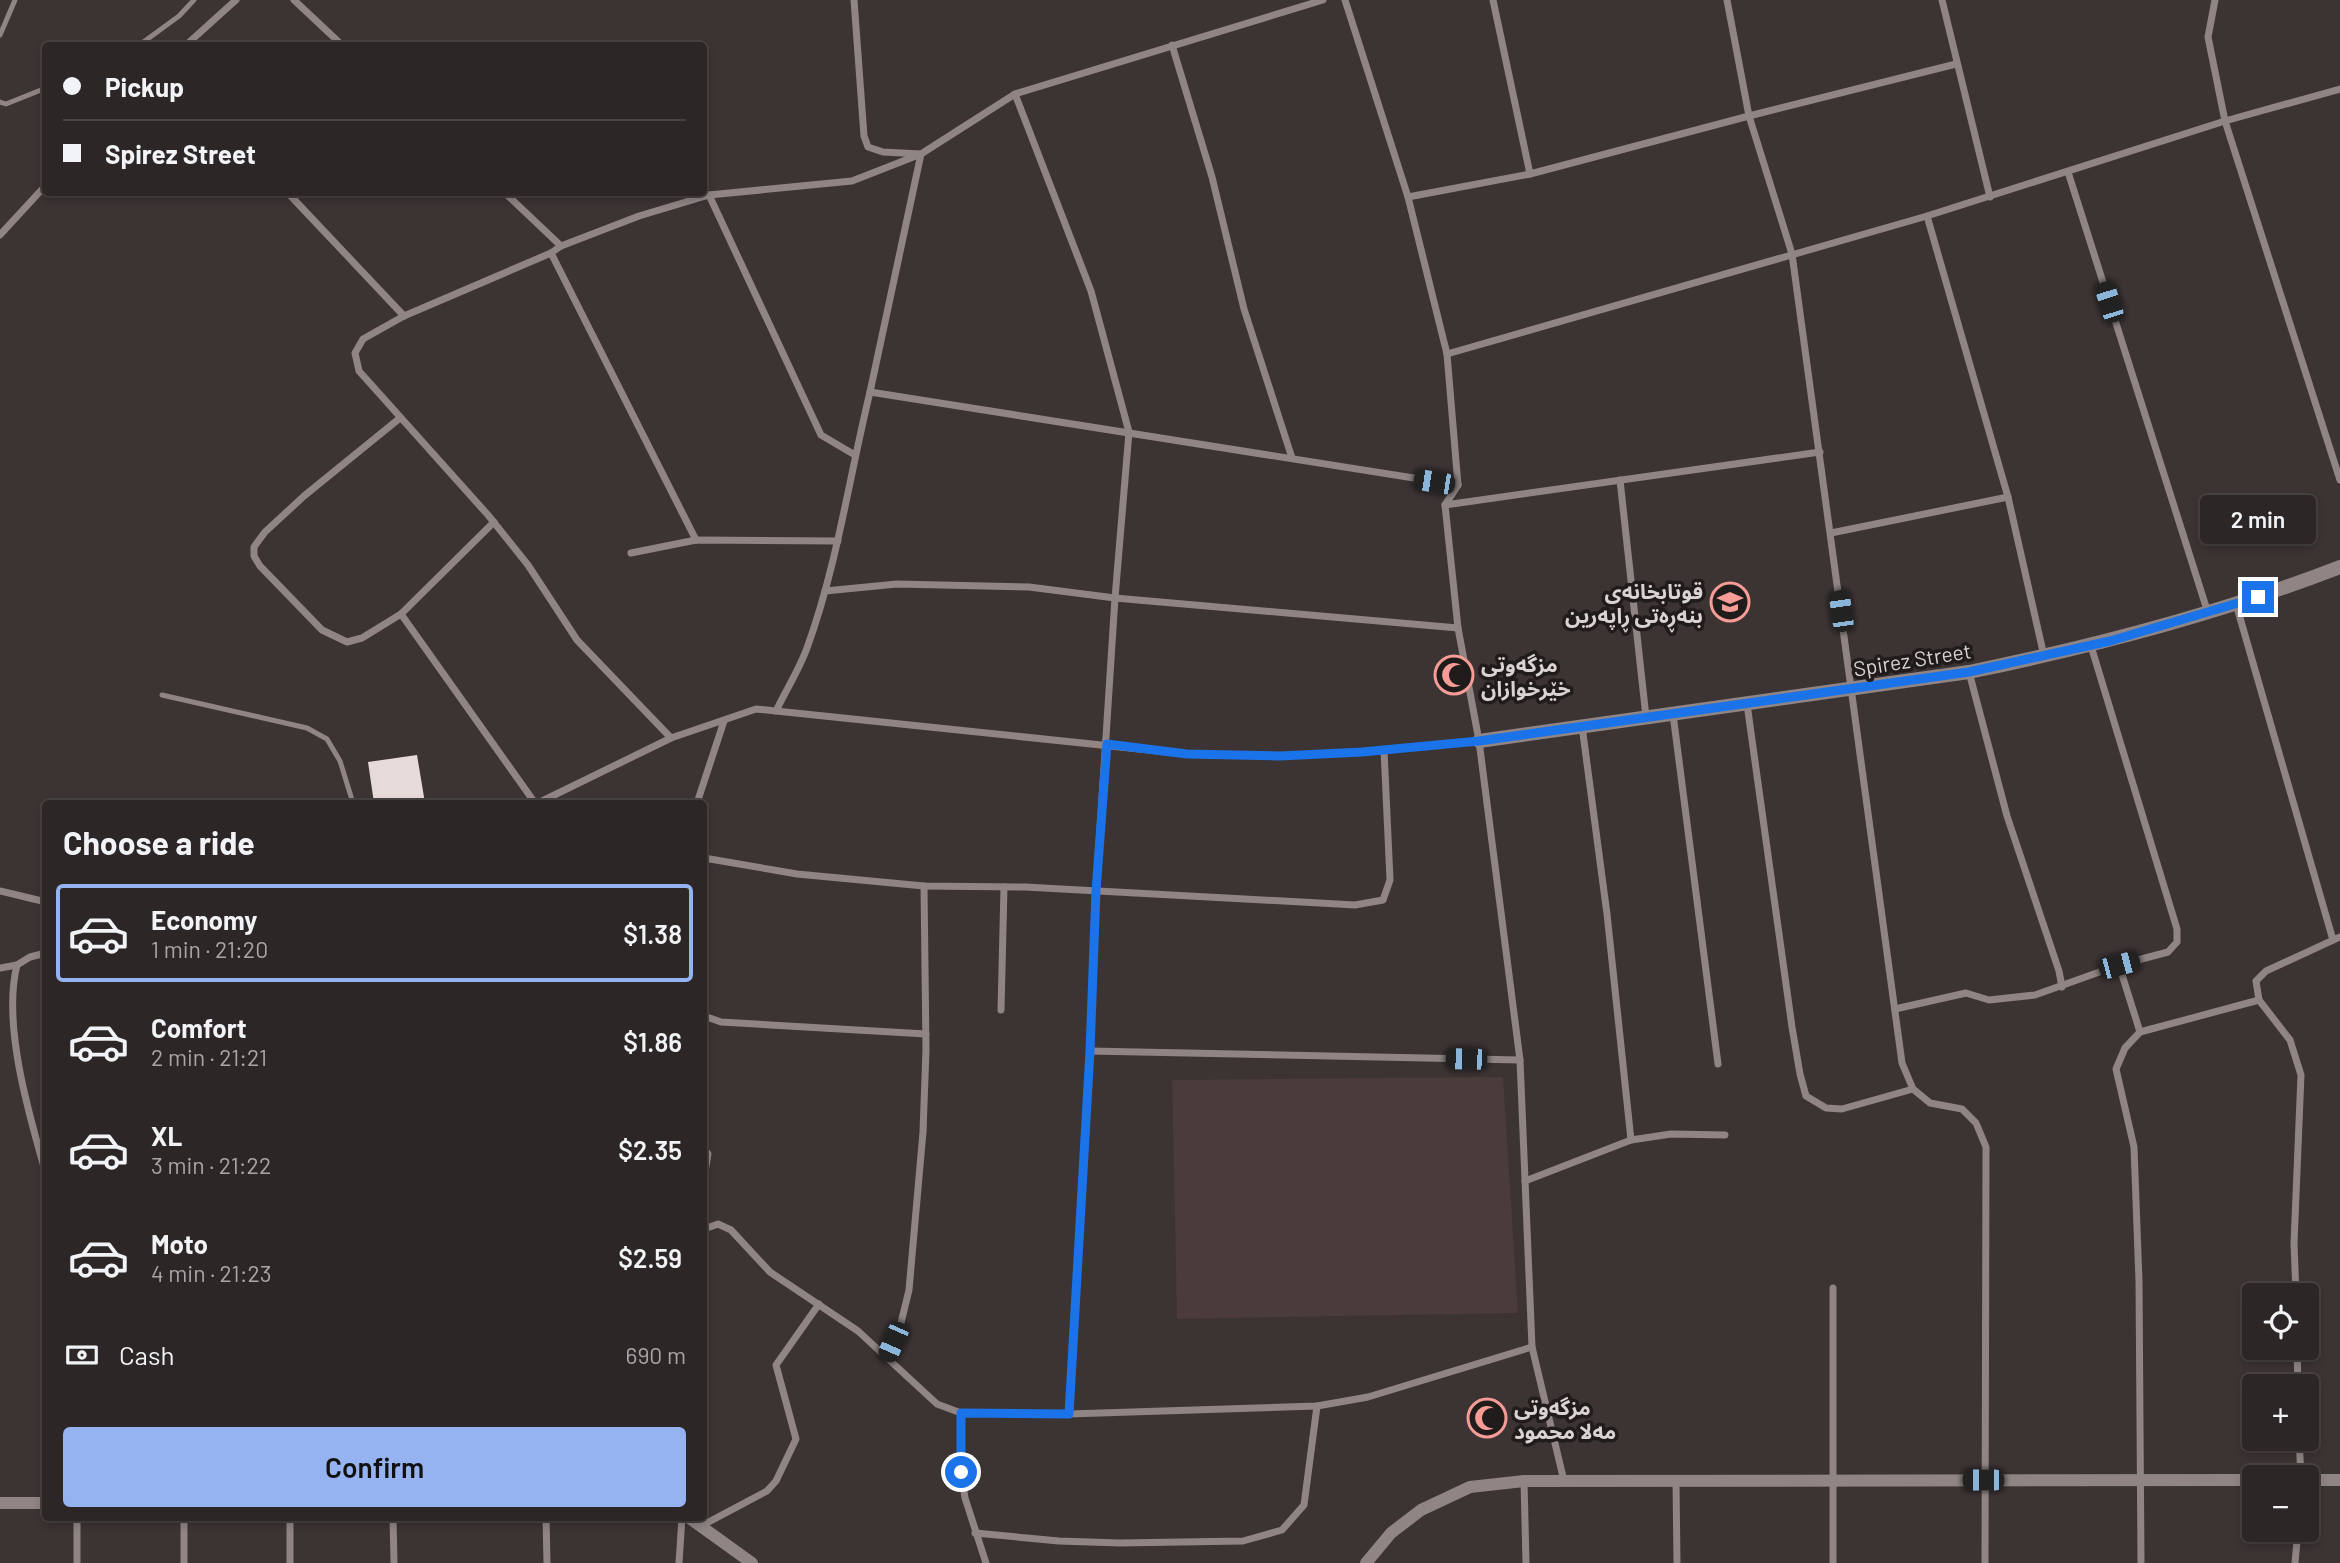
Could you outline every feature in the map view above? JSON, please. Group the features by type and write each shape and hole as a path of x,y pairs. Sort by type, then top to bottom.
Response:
{"main road":[{"name":"Spirez Street","path":"1479,741 1969,672 2045,657 2208,613 2340,567"}],"street":[{"path":"190,42 236,0"},
{"path":"294,0 339,42"},
{"path":"854,0 864,136 868,147 883,152 921,154"},
{"path":"855,455 821,435 709,195 852,181 921,154 1015,94 1323,0"},
{"path":"1345,0 1408,197 1447,354 1458,485 1445,505 1458,628 1479,741 1520,1060 1532,1347 1564,1480"},
{"path":"1493,0 1530,174"},
{"path":"1727,0 1749,116 1792,254 1902,1063 1913,1089 1930,1103 1962,1109 1976,1123 1986,1147 1984,1563"},
{"path":"1941,0 1990,197"},
{"path":"2215,0 2208,37 2225,121 2340,480"},
{"path":"1172,45 1212,177 1244,309 1292,458"},
{"path":"1408,197 1530,174 1956,64"},
{"path":"1447,354 1927,216 2225,121 2340,89"},
{"path":"1015,94 1091,291 1129,432 1096,891 1090,1051 1069,1414"},
{"path":"776,711 806,650 825,591 921,154"},
{"path":"2068,172 2208,613"},
{"path":"0,235 42,189"},
{"path":"291,196 404,316"},
{"path":"507,196 561,246"},
{"path":"671,738 577,640 528,565 494,522 359,371 355,353 363,339 404,316 551,253 561,246 639,216 706,196"},
{"path":"1927,216 2008,497 2045,657"},
{"path":"551,253 696,540"},
{"path":"870,392 1458,485"},
{"path":"400,418 304,496 265,532 254,547 254,556 260,566 322,630 346,642 362,638 401,614 494,522"},
{"path":"1445,505 1820,452"},
{"path":"1620,480 1646,718"},
{"path":"1831,533 2008,497"},
{"path":"631,553 696,540 838,541"},
{"path":"825,591 897,584 1029,587 1115,598 1458,628"},
{"path":"2236,604 2336,939 2266,971 2256,981 2259,1000 2290,1040 2301,1075 2295,1283"},
{"path":"401,614 535,800"},
{"path":"1895,1009 1966,993 1989,1000 2035,995 2119,965 2168,952 2177,942 2177,929 2091,646"},
{"path":"1969,672 2007,816 2062,987"},
{"path":"1747,704 1792,1027 1806,1096 1826,1108 1842,1109 1913,1089"},
{"path":"543,800 671,738 756,709 1187,754 1280,756 1479,741"},
{"path":"1672,714 1718,1064"},
{"path":"698,800 724,721"},
{"path":"1582,726 1607,914 1631,1140"},
{"path":"707,859 797,874 924,886 1096,891 1354,905 1383,900 1390,880 1384,750"},
{"path":"887,1357 900,1327 909,1290 923,1132 926,1034 924,886"},
{"path":"1001,1010 1004,887"},
{"path":"0,891 42,901"},
{"path":"0,968 17,965 42,954"},
{"path":"17,965 12,985 13,1017 26,1101 42,1159"},
{"path":"2119,965 2140,1032"},
{"path":"2141,1563 2139,1280 2134,1147 2116,1069 2125,1048 2140,1032 2259,1000"},
{"path":"707,1017 721,1022 926,1034"},
{"path":"1090,1051 1520,1060"},
{"path":"1525,1181 1631,1140 1671,1134 1725,1135"},
{"path":"707,1228 718,1224 731,1230 770,1272 858,1331 937,1404 961,1413 1069,1414 1317,1406 1368,1397 1532,1347"},
{"path":"1833,1288 1833,1563"},
{"path":"701,1526 767,1491 776,1481 796,1439 776,1365 819,1304"},
{"path":"975,1533 1120,1543 1243,1541 1282,1530 1304,1505 1317,1406"},
{"path":"961,1413 961,1472 975,1533 986,1563"},
{"path":"1676,1480 1677,1563"},
{"path":"1368,1562 1391,1533 1421,1510 1470,1487 1524,1481 2242,1480"},
{"path":"2319,1480 2340,1480"},
{"path":"1524,1481 1526,1563"},
{"path":"0,1503 42,1503"},
{"path":"77,1521 77,1563"},
{"path":"184,1521 184,1563"},
{"path":"290,1521 290,1563"},
{"path":"393,1521 394,1563"},
{"path":"546,1521 547,1563"},
{"path":"679,1563 682,1521"},
{"path":"694,1521 752,1563"},
{"path":"2295,1563 2297,1542"}],"lane":[{"path":"0,35 15,0"},
{"path":"143,42 179,16 194,0"},
{"path":"0,102 6,104 42,90"},
{"path":"162,695 307,728 327,739 340,761 352,800"}],"shaded area":[{"path":"1503,1077 1518,1313 1177,1319 1172,1080"}],"building":[{"path":"417,755 424,800 374,800 368,762"}],"place":[{"name":"قوتابخانەی بنەڕەتی ڕاپەرین","path":"1730,602"},
{"name":"مزگەوتی خێرخوازان","path":"1454,675"},
{"name":"مزگه‌وتی مه‌لا محمود","path":"1487,1418"}],"route":[{"path":"961,1472 961,1413 1069,1414 1090,1051 1096,891 1107,744 1187,754 1280,756 1362,752 1479,741 1969,672 2045,657 2150,631 2258,597"}]}
